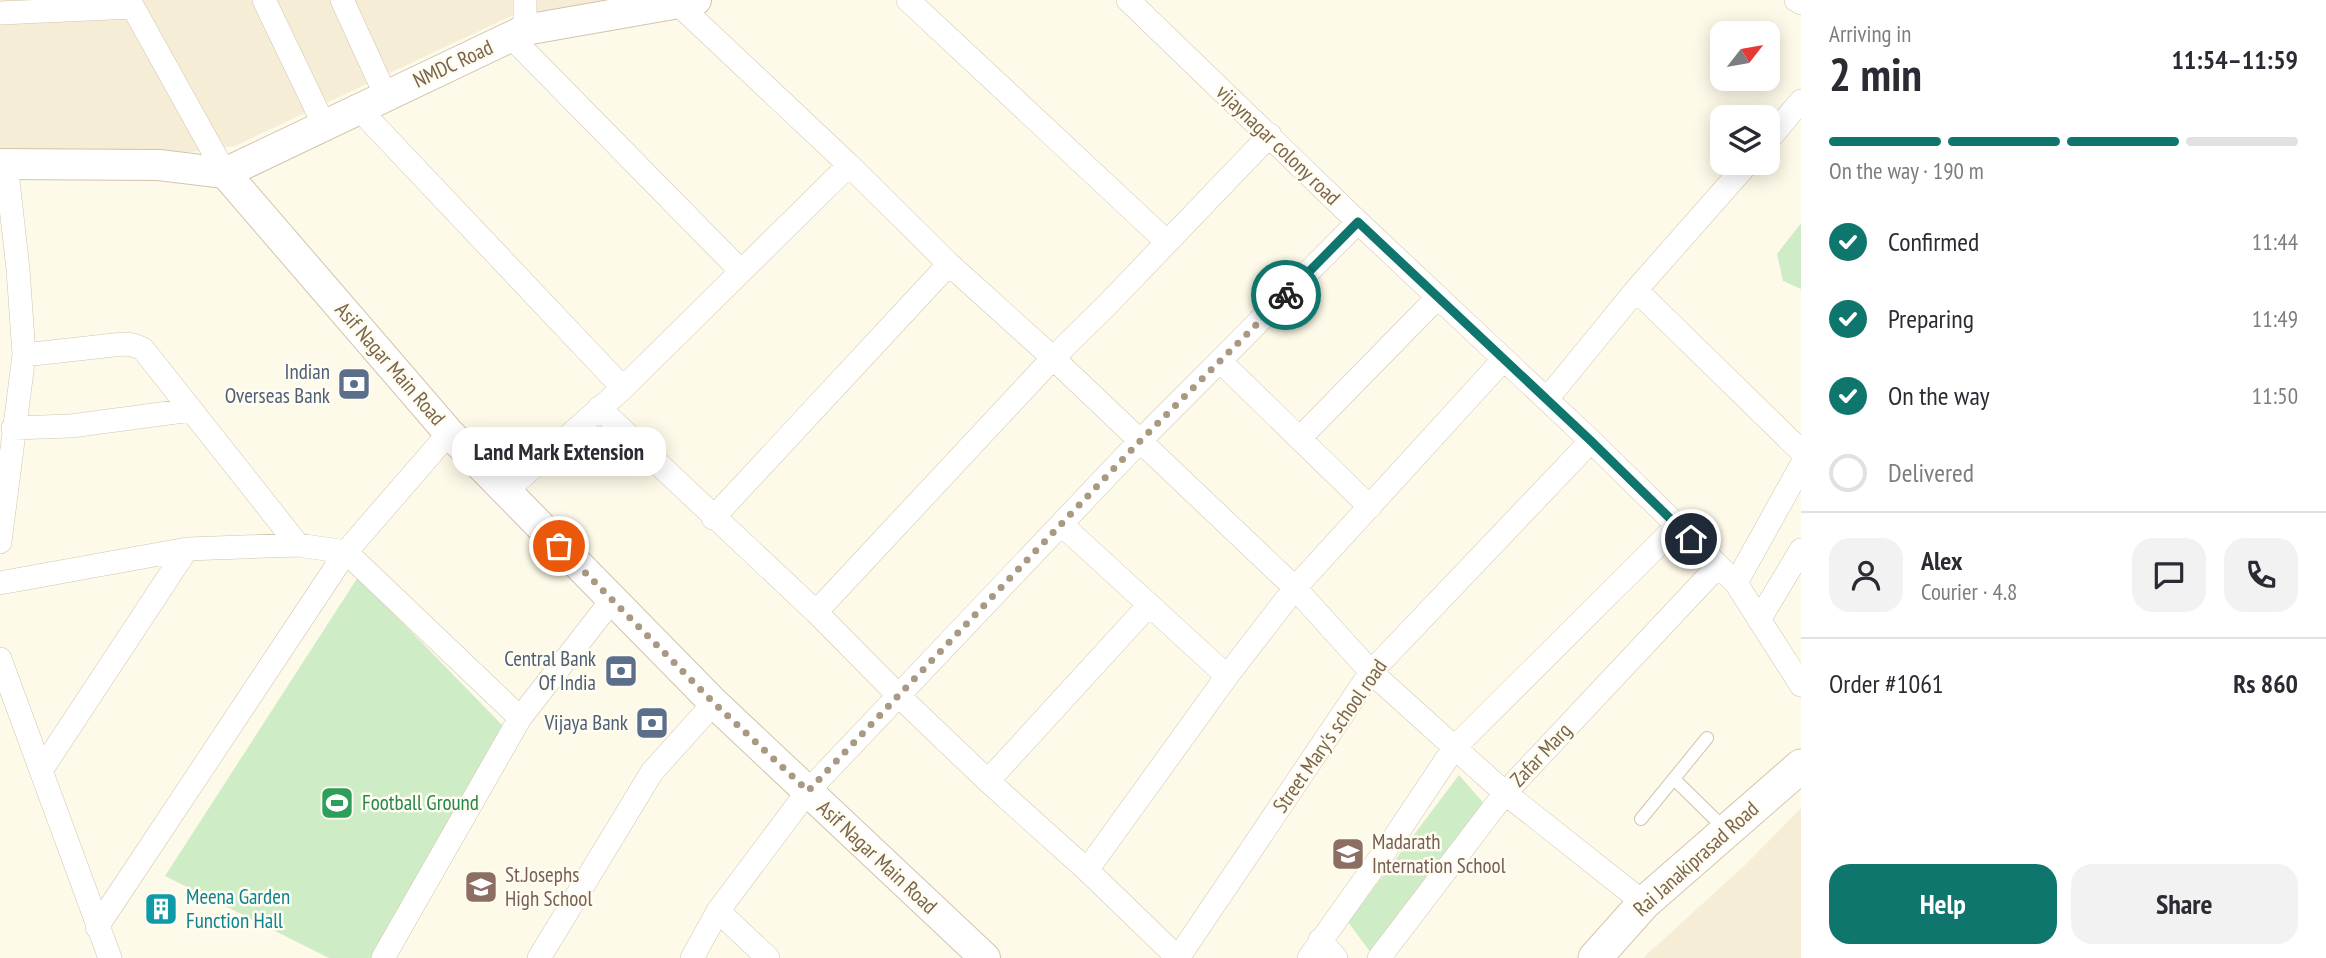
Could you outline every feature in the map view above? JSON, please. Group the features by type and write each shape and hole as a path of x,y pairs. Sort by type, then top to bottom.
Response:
{"main road":[{"name":"Rai Janakiprasad Road","path":"1595,958 1644,903 1801,766"}],"street":[{"path":"264,0 324,125"},
{"path":"342,0 386,96"},
{"path":"525,0 518,34 741,271"},
{"path":"908,0 1167,242"},
{"name":"vijaynagar colony road","path":"1128,0 1358,222 1591,441 1736,583 1801,685"},
{"path":"1796,0 1801,3"},
{"path":"687,2 949,264 1053,358 1295,588 1371,671 1505,793 1644,903"},
{"name":"NMDC Road","path":"225,173 518,34 687,2"},
{"path":"0,13 131,3 225,173"},
{"path":"1780,126 1801,101"},
{"path":"359,108 623,388"},
{"path":"816,612 1053,358 1270,135"},
{"path":"0,542 13,428 10,391 24,355 18,269 3,163 159,164 225,173"},
{"path":"506,491 623,388 849,165"},
{"name":"Asif Nagar Main Road","path":"225,173 449,433 714,703 985,958"},
{"path":"1547,399 1636,290 1737,175"},
{"path":"691,958 718,911 808,791 1139,442 1358,222"},
{"path":"713,518 949,264"},
{"path":"1636,290 1801,451"},
{"path":"1300,438 1438,297"},
{"path":"24,355 123,344 133,345 148,353 298,545"},
{"path":"1087,870 1227,676 1295,588 1504,359"},
{"path":"1220,361 1370,507"},
{"path":"599,408 816,612 988,781 1087,870 1178,958"},
{"path":"13,428 71,426 191,410"},
{"path":"97,927 346,552 449,433"},
{"name":"Street Mary's school road","path":"1178,958 1371,671 1591,441"},
{"path":"1736,583 1801,466"},
{"path":"1062,525 1227,676"},
{"path":"1336,958 1314,949 1392,842 1454,748 1677,526"},
{"path":"0,583 187,549 298,545 346,552 520,718"},
{"path":"42,769 187,549"},
{"path":"1759,620 1801,550"},
{"name":"Zafar Marg","path":"1379,958 1505,793 1718,566"},
{"path":"383,958 520,718 612,600"},
{"path":"988,781 1149,605"},
{"path":"0,659 110,958"},
{"path":"539,958 652,772 714,703"},
{"path":"718,911 768,958"}],"lane":[{"path":"1641,819 1707,738"},
{"path":"1674,779 1727,830"}],"shaded area":[{"path":"0,0 618,0 511,16 235,146 176,154 0,150"},
{"path":"1801,808 1801,958 1643,958 1746,864"}],"green space":[{"path":"1801,223 1801,289 1783,281 1777,254"},
{"name":"Football Ground","path":"358,577 506,729 373,958 329,958 165,876"},
{"path":"1459,775 1487,807 1371,953 1348,922"}],"way so far":[{"path":"559,546 714,703 808,791 1139,442 1286,295"}],"place":[{"name":"Indian Overseas Bank","path":"354,384"},
{"name":"Land Mark Extension","path":"559,546"},
{"name":"Central Bank Of India","path":"621,671"},
{"name":"Vijaya Bank","path":"652,723"},
{"name":"Football Ground","path":"337,803"},
{"name":"Madarath Internation School","path":"1348,854"},
{"name":"St.Josephs High School","path":"481,887"},
{"name":"Meena Garden Function Hall","path":"161,909"}],"route":[{"path":"1286,295 1358,222 1691,539"}]}
